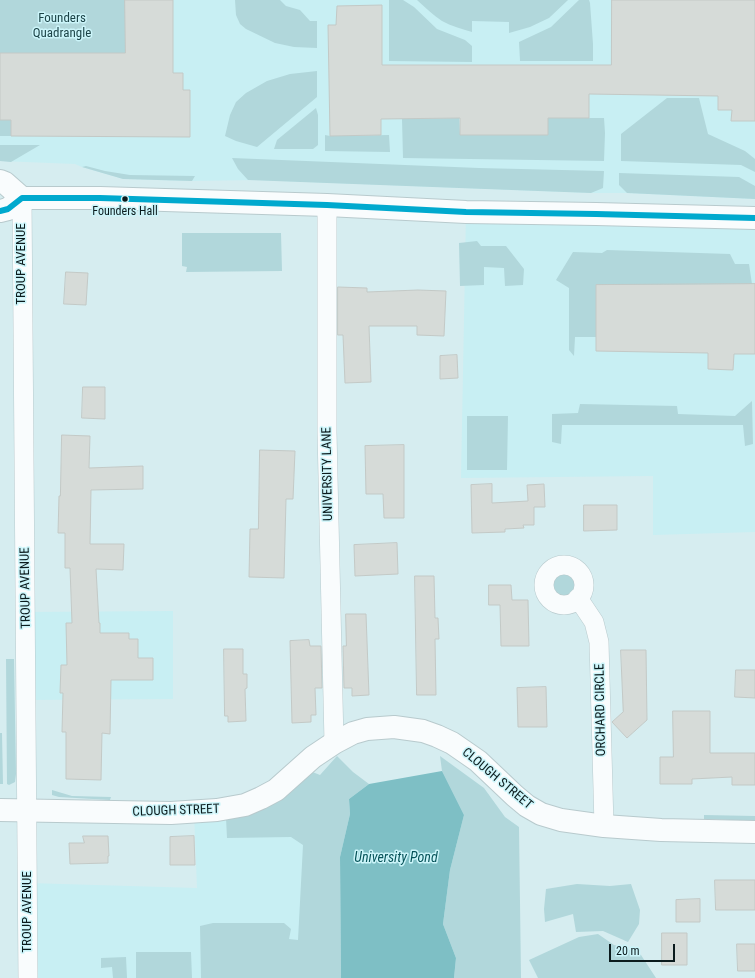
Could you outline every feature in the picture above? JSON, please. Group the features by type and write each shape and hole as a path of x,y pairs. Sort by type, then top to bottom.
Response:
{"street":[{"path":"0,181 6,183 22,198"},
{"path":"0,211 8,209 22,198 100,198 466,212 755,218"},
{"name":"TROUP AVENUE","path":"22,198 28,811 28,978"},
{"name":"UNIVERSITY LANE","path":"327,206 327,432 334,743"},
{"name":"ORCHARD CIRCLE","path":"578,598 594,622 599,642 604,826"},
{"name":"CLOUGH STREET","path":"0,810 171,813 217,810 245,805 276,790 313,757 334,743 353,733 367,729 394,727 423,731 452,743 478,761 527,806 541,814 561,820 604,826 661,830 755,832"}],"shaded area":[{"path":"0,0 755,0 755,199 257,180 192,181 123,179 75,164 0,161"},
{"path":"466,212 755,218 755,532 653,535 653,476 461,478"},
{"path":"173,611 173,699 27,700 26,612"},
{"path":"300,768 320,776 329,978 28,978 28,883 197,888 194,812 217,810"}],"green space":[{"name":"Founders Quadrangle","path":"0,0 125,0 125,53 0,53"},
{"path":"235,0 280,0 286,6 300,10 310,21 317,21 317,48 294,47 275,43 246,29 240,24 236,15"},
{"path":"389,0 403,0 414,7 437,29 465,40 472,46 472,62 389,61"},
{"path":"417,0 568,0 549,18 530,27 509,33 509,22 472,21 472,32 453,26 445,23 432,14"},
{"path":"579,0 589,0 590,3 593,61 520,61 519,42 551,27"},
{"path":"317,71 317,97 257,147 225,136 230,115 236,102 246,93 267,81 290,74"},
{"path":"667,98 699,98 708,134 745,151 755,159 755,172 741,165 621,161 621,134"},
{"path":"316,108 318,115 318,145 313,149 274,149 277,140"},
{"path":"459,118 460,135 548,135 548,118 604,118 604,161 403,158 402,119"},
{"path":"0,120 11,120 11,136 0,136"},
{"path":"325,135 389,135 390,152 325,151"},
{"path":"0,145 40,145 11,162 0,161"},
{"path":"232,158 479,168 604,171 603,188 591,193 248,180 238,169"},
{"path":"86,166 130,175 195,176 192,181 123,179 82,167"},
{"path":"619,173 739,177 755,186 755,199 627,193 619,185"},
{"path":"182,233 281,233 282,271 186,272 187,267 182,266"},
{"path":"477,241 481,246 506,246 524,269 523,285 505,286 504,268 484,267 484,285 460,286 459,243"},
{"path":"607,250 730,254 735,264 749,264 752,284 597,337 575,337 574,356 569,350 569,288 556,280 573,252 602,253"},
{"path":"752,401 753,444 745,446 743,425 562,425 561,444 552,442 552,414 578,413 580,404 677,406 678,414 735,416"},
{"path":"467,416 508,416 507,470 467,470"},
{"path":"563,570 573,574 577,584 573,594 563,598 553,594 549,584 553,574"},
{"path":"6,659 14,659 16,774 15,782 9,785 7,784"},
{"path":"0,733 2,733 3,784 0,784"},
{"path":"337,756 353,772 369,784 349,799 350,814 340,857 341,978 201,978 200,926 213,923 284,923 291,929 289,939 298,940 303,845 291,837 227,838 226,818 310,771 320,775"},
{"path":"440,756 484,788 505,817 519,827 521,978 454,978 456,958 443,924 450,870 464,815 442,771"},
{"path":"52,790 72,796 111,797 110,800 59,797 52,795"},
{"path":"704,815 755,816 755,821 704,819"},
{"path":"577,884 610,886 631,884 640,910 639,924 628,942 603,931 576,932 573,914 545,922 544,909 546,889"},
{"path":"598,934 614,945 641,955 656,978 538,978 529,960 579,937"},
{"path":"136,952 191,952 192,978 136,978"},
{"path":"126,957 127,978 113,978 112,967 101,968 101,958"}],"water":[{"name":"University Pond","path":"442,771 464,815 450,870 443,924 456,958 454,978 341,978 340,857 350,814 349,799 369,784"}],"building":[{"path":"125,0 173,0 173,73 183,73 183,90 190,90 190,137 11,136 11,120 0,120 0,53 125,53"},
{"path":"612,0 755,0 755,121 731,121 732,110 718,110 718,96 589,94 589,118 548,118 548,135 460,135 460,118 381,119 381,135 330,136 328,25 336,25 337,6 382,5 382,65 611,65"},
{"path":"66,272 88,273 86,305 64,304"},
{"path":"755,284 755,354 734,354 733,370 708,369 708,353 596,351 596,285"},
{"path":"338,287 367,288 367,292 418,290 446,291 444,336 417,335 417,326 369,326 371,382 345,383 343,335 338,335"},
{"path":"457,355 458,378 440,379 440,356"},
{"path":"83,387 105,387 105,419 82,418"},
{"path":"62,435 90,436 89,468 143,466 143,489 91,490 90,544 124,544 123,570 96,569 100,633 129,633 129,639 138,639 138,658 153,658 153,680 111,680 110,734 102,733 101,780 66,779 66,732 62,732 63,693 60,693 61,665 67,665 66,623 72,623 70,568 65,568 65,533 58,533"},
{"path":"404,445 404,518 384,518 383,494 366,494 365,446"},
{"path":"260,450 295,451 293,499 286,499 284,578 249,577 250,529 258,529"},
{"path":"492,484 492,503 528,501 527,485 544,484 545,507 534,507 534,525 523,525 524,528 505,529 505,532 472,533 471,485"},
{"path":"584,505 617,505 617,530 584,531"},
{"path":"397,543 398,574 355,576 354,545"},
{"path":"415,576 434,576 435,618 438,618 439,639 435,639 436,695 417,695"},
{"path":"489,585 511,585 512,600 528,600 529,646 501,646 500,605 489,605"},
{"path":"346,614 366,614 369,695 352,696 352,688 344,688 343,646 346,646"},
{"path":"309,640 310,646 321,646 322,688 315,688 316,715 311,715 311,722 292,723 290,641"},
{"path":"224,649 243,649 243,674 247,674 247,688 245,689 246,721 228,722 228,716 225,716"},
{"path":"621,650 646,650 647,720 627,738 612,722 623,712"},
{"path":"736,670 755,670 755,698 735,697"},
{"path":"546,687 547,727 518,727 517,688"},
{"path":"673,711 710,711 710,753 755,753 755,785 732,785 732,777 692,779 692,784 660,784 660,757 673,757"},
{"path":"83,836 108,836 108,863 70,864 69,843 84,843"},
{"path":"194,836 195,865 170,865 170,837"},
{"path":"715,880 755,880 755,910 716,910"},
{"path":"700,899 700,922 676,922 676,900"},
{"path":"662,933 687,933 687,965 662,965"},
{"path":"737,944 755,944 755,971 738,971"}],"transit line":[{"path":"0,211 8,209 22,198 100,198 327,205 466,212 755,218"}],"place":[{"name":"Founders Hall","path":"125,199"}]}
